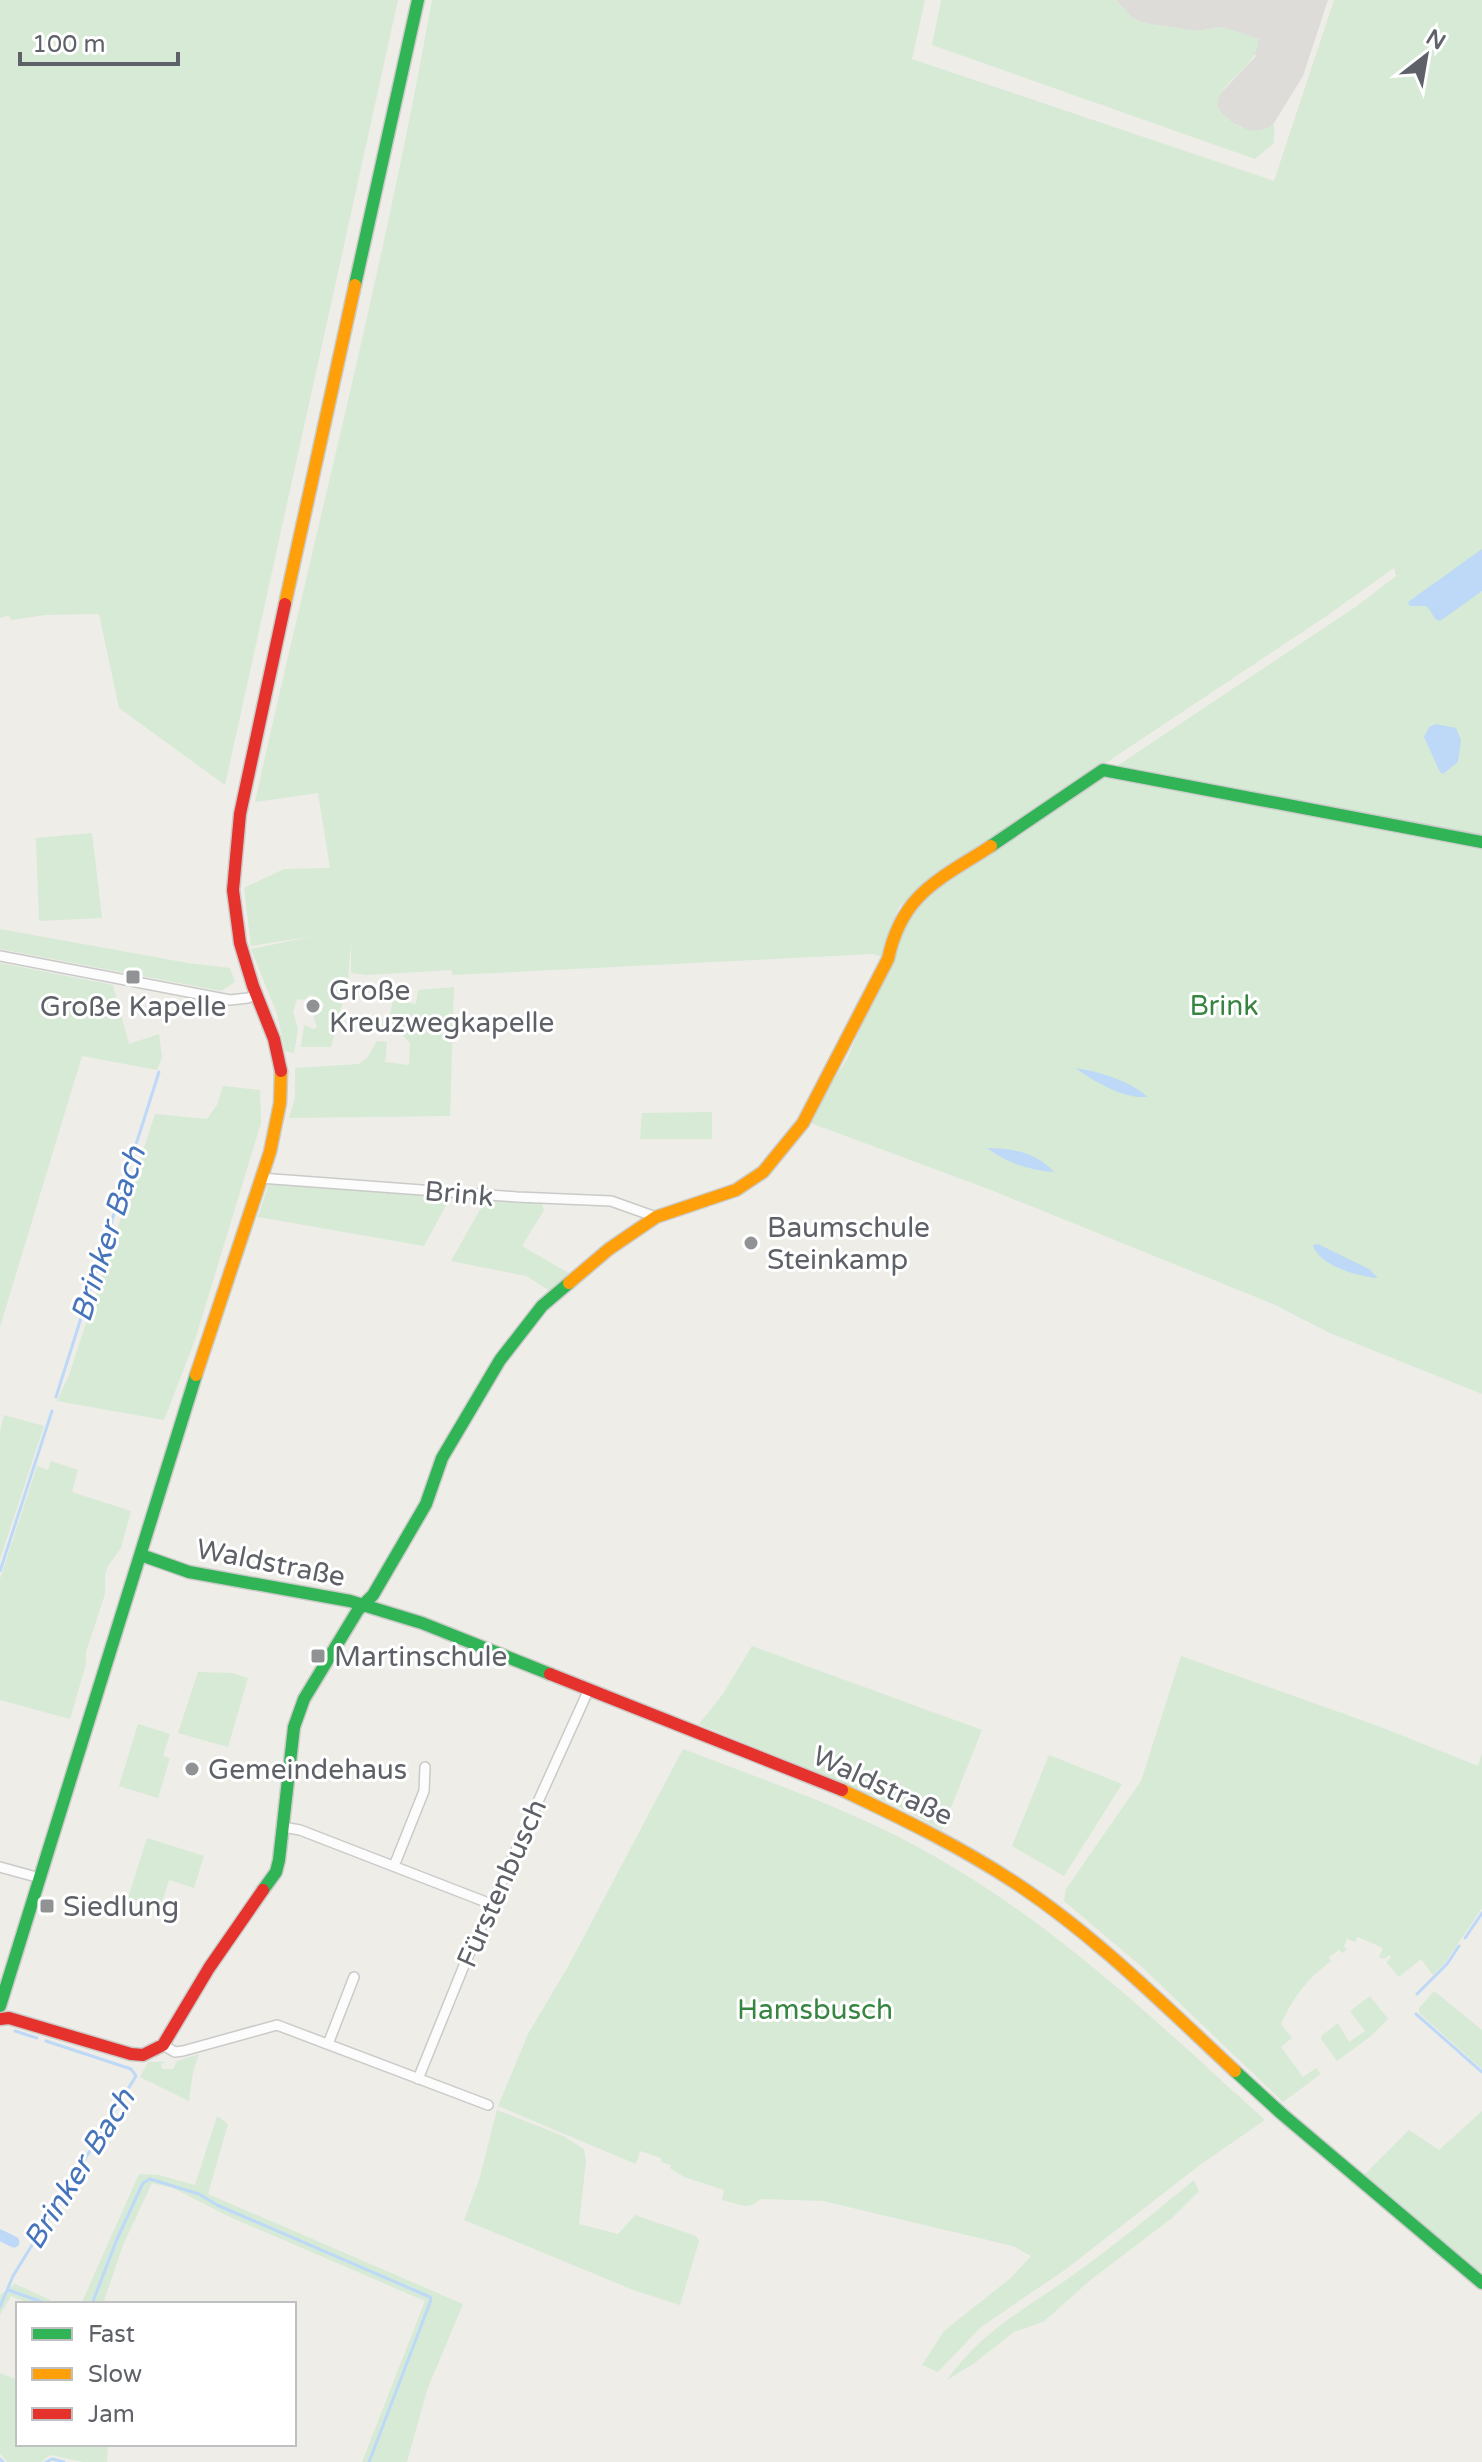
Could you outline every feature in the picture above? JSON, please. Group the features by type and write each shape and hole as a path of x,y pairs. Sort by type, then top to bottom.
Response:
{"street":[{"path":"0,2006 178,1429 277,1122 282,1081 277,1045 236,933 232,879 238,823 418,0"},
{"path":"0,2019 9,2018 131,2054 143,2055 163,2045 209,1968 273,1878 279,1860 294,1727 300,1708 357,1611 373,1595 426,1504 447,1448 520,1332 542,1306 588,1265 656,1217 675,1208 736,1190 763,1172 803,1123 888,959 893,933 902,913 920,893 1103,770 1482,842"},
{"path":"0,956 230,1000 257,994"},
{"name":"Brink","path":"260,1178 611,1201 656,1217"},
{"name":"Waldstraße","path":"141,1555 189,1572 364,1604 422,1623 867,1801 930,1831 1016,1883 1106,1951 1282,2114 1482,2283"},
{"name":"Fürstenbusch","path":"418,2079 491,1904 589,1689"},
{"path":"394,1866 424,1791 425,1767"},
{"path":"283,1827 300,1830 491,1904"},
{"path":"0,1867 40,1878"},
{"path":"328,2044 354,1977"},
{"path":"163,2045 175,2052 183,2051 277,2025 488,2105"}],"shaded area":[{"path":"1116,0 1328,0 1303,76 1274,123 1267,129 1251,132 1224,118 1217,106 1218,96 1256,56 1223,27 1196,31 1143,23 1131,17"}],"green space":[{"path":"0,0 398,0 225,785 119,708 99,614 46,615 11,620 9,615 0,618"},
{"path":"432,0 925,0 912,59 1274,181 1334,0 1482,0 1482,1394 1330,1333 1273,1304 991,1190 808,1122 848,1057 907,906 1357,606 1396,576 1394,568 930,880 899,907 881,957 874,954 453,975 451,970 367,975 351,973 351,942 348,982 331,1047 301,1047 304,1025 313,1029 317,1027 313,1015 322,1011 324,1004 310,995 304,1000 297,999 293,1012 298,1029 294,1053 285,1051 277,1014 251,949 314,936 251,946 244,888 284,869 330,868 318,793 255,802 370,302"},
{"path":"941,0 1116,0 1131,17 1143,23 1196,31 1223,27 1259,39 1252,58 1225,88 1217,106 1228,119 1243,128 1259,130 1274,123 1274,143 1255,159 932,45"},
{"path":"92,833 102,918 39,921 36,838"},
{"path":"0,929 230,968 235,982 221,991 0,949"},
{"path":"0,963 113,985 129,1044 159,1034 162,1057 157,1070 82,1056 0,1327"},
{"path":"454,987 450,1116 289,1118 295,1098 295,1068 359,1064 367,1058 377,1041 387,1042 385,1062 409,1065 410,1043 402,1035 378,1034 380,1019 389,1019 393,1000 416,1004 418,990"},
{"path":"223,1086 260,1090 261,1123 195,1340 164,1420 57,1401 69,1375 155,1114 207,1119 217,1105"},
{"path":"712,1112 712,1139 640,1139 642,1113"},
{"path":"269,1183 451,1196 424,1246 258,1217"},
{"path":"486,1199 542,1204 544,1210 522,1246 572,1275 552,1292 526,1276 451,1261"},
{"path":"4,1415 44,1426 0,1559 0,1432"},
{"path":"51,1461 78,1470 72,1492 131,1511 121,1548 105,1575 105,1594 86,1652 86,1664 70,1719 0,1700 0,1579 37,1466 48,1470"},
{"path":"752,1646 982,1730 942,1830 899,1807 699,1724 723,1694"},
{"path":"1181,1656 1378,1726 1478,1766 1482,1753 1482,1908 1445,1963 1433,1975 1421,1959 1399,1977 1386,1962 1390,1955 1383,1959 1379,1957 1383,1948 1358,1937 1355,1942 1347,1939 1344,1947 1347,1949 1329,1957 1331,1961 1302,1989 1281,2024 1292,2038 1281,2047 1303,2077 1316,2068 1321,2074 1283,2102 1141,1966 1064,1901 1066,1889 1141,1781"},
{"path":"198,1672 232,1673 248,1678 228,1747 178,1733"},
{"path":"138,1724 170,1734 163,1756 170,1758 158,1798 119,1786"},
{"name":"Hamsbusch","path":"683,1749 877,1827 984,1886 1109,1980 1265,2120 1201,2164 1066,2269 981,2327 938,2372 922,2365 944,2331 1012,2277 1031,2256 1013,2246 823,2201 761,2199 745,2206 722,2200 724,2190 684,2177 670,2168 671,2165 661,2162 661,2158 640,2151 636,2164 498,2106 528,2034 569,1965"},
{"path":"1049,1755 1122,1784 1064,1876 1012,1846"},
{"path":"147,1838 204,1856 194,1888 169,1880 160,1908 128,1898"},
{"path":"1434,1991 1482,2030 1482,2069 1419,2013 1419,2008"},
{"path":"1370,1996 1388,2019 1337,2061 1321,2036 1338,2023 1349,2042 1365,2031 1350,2011"},
{"path":"199,2054 189,2101 140,2077 148,2062 167,2062 161,2064 162,2069 173,2069 177,2061"},
{"path":"497,2110 563,2136 584,2149 586,2161 579,2224 618,2234 635,2215 696,2236 699,2241 680,2305 636,2291 464,2220 479,2180"},
{"path":"1482,2111 1480,2273 1364,2175 1409,2130 1439,2150"},
{"path":"217,2116 228,2124 208,2194 463,2304 427,2390 407,2462 362,2462 425,2301 230,2217 173,2188 152,2183 123,2245 104,2302 82,2302 139,2174 159,2175 195,2185"},
{"path":"1194,2180 1199,2191 1172,2218 1093,2278 1043,2322 1014,2332 947,2380 990,2334 1104,2252"},
{"path":"15,2284 55,2302 26,2302 11,2296 0,2315 0,2295"},
{"path":"0,2373 16,2379 16,2446 108,2446 107,2462 84,2462 50,2455 41,2462 7,2462 0,2453"}],"water":[{"path":"1482,549 1482,591 1440,621 1426,606 1410,606 1408,602"},
{"path":"1436,724 1456,728 1461,740 1458,762 1443,774 1424,737 1429,727"},
{"path":"1075,1068 1114,1078 1148,1097 1119,1092"},
{"path":"987,1148 1024,1153 1040,1160 1054,1172 1019,1165"},
{"path":"1318,1244 1369,1269 1378,1278 1331,1264 1316,1252 1313,1245"}],"waterway":[{"name":"Brinker Bach","path":"56,1397 159,1072"},
{"name":"Brinker Bach","path":"0,1571 52,1411"},
{"path":"1465,1938 1482,1913"},
{"path":"1417,1994 1447,1964 1459,1946"},
{"path":"1416,2014 1482,2072"},
{"name":"Brinker Bach","path":"15,2031 37,2038"},
{"name":"Brinker Bach","path":"0,2307 13,2276 136,2076 131,2069 46,2041"},
{"path":"93,2302 143,2183 150,2179 199,2194 217,2205 430,2297 369,2462"},
{"path":"0,2235 14,2242"},
{"path":"8,2290 42,2302"},
{"name":"Brinker Bach","path":"0,2459 3,2462"},
{"path":"46,2462 52,2459 64,2462"}],"traffic: fast":[{"path":"355,285 418,0"},
{"path":"991,846 1103,770 1482,842"},
{"path":"263,1890 276,1872 279,1860 294,1727 304,1699 358,1610 373,1595 426,1504 442,1458 500,1360 542,1306 569,1283"},
{"path":"0,2006 196,1375"},
{"path":"141,1555 189,1572 350,1601 422,1623 550,1674"},
{"path":"1235,2071 1482,2283"}],"traffic: slow":[{"path":"285,604 355,285"},
{"path":"569,1283 609,1249 656,1217 736,1190 763,1172 803,1123 888,959 894,937 913,903 939,879 991,846"},
{"path":"196,1375 270,1152 280,1103 281,1071"},
{"path":"842,1790 951,1844 1044,1903 1128,1972 1235,2071"}],"traffic: jam":[{"path":"281,1071 274,1039 240,943 233,890 240,814 285,604"},
{"path":"550,1674 842,1790"},
{"path":"0,2019 9,2018 143,2055 163,2045 209,1968 263,1890"}],"place":[{"name":"Große Kapelle","path":"133,977"},
{"name":"Große Kreuzwegkapelle","path":"313,1006"},
{"name":"Baumschule Steinkamp","path":"751,1243"},
{"name":"Martinschule","path":"318,1656"},
{"name":"Gemeindehaus","path":"192,1769"},
{"name":"Siedlung","path":"47,1906"}]}
